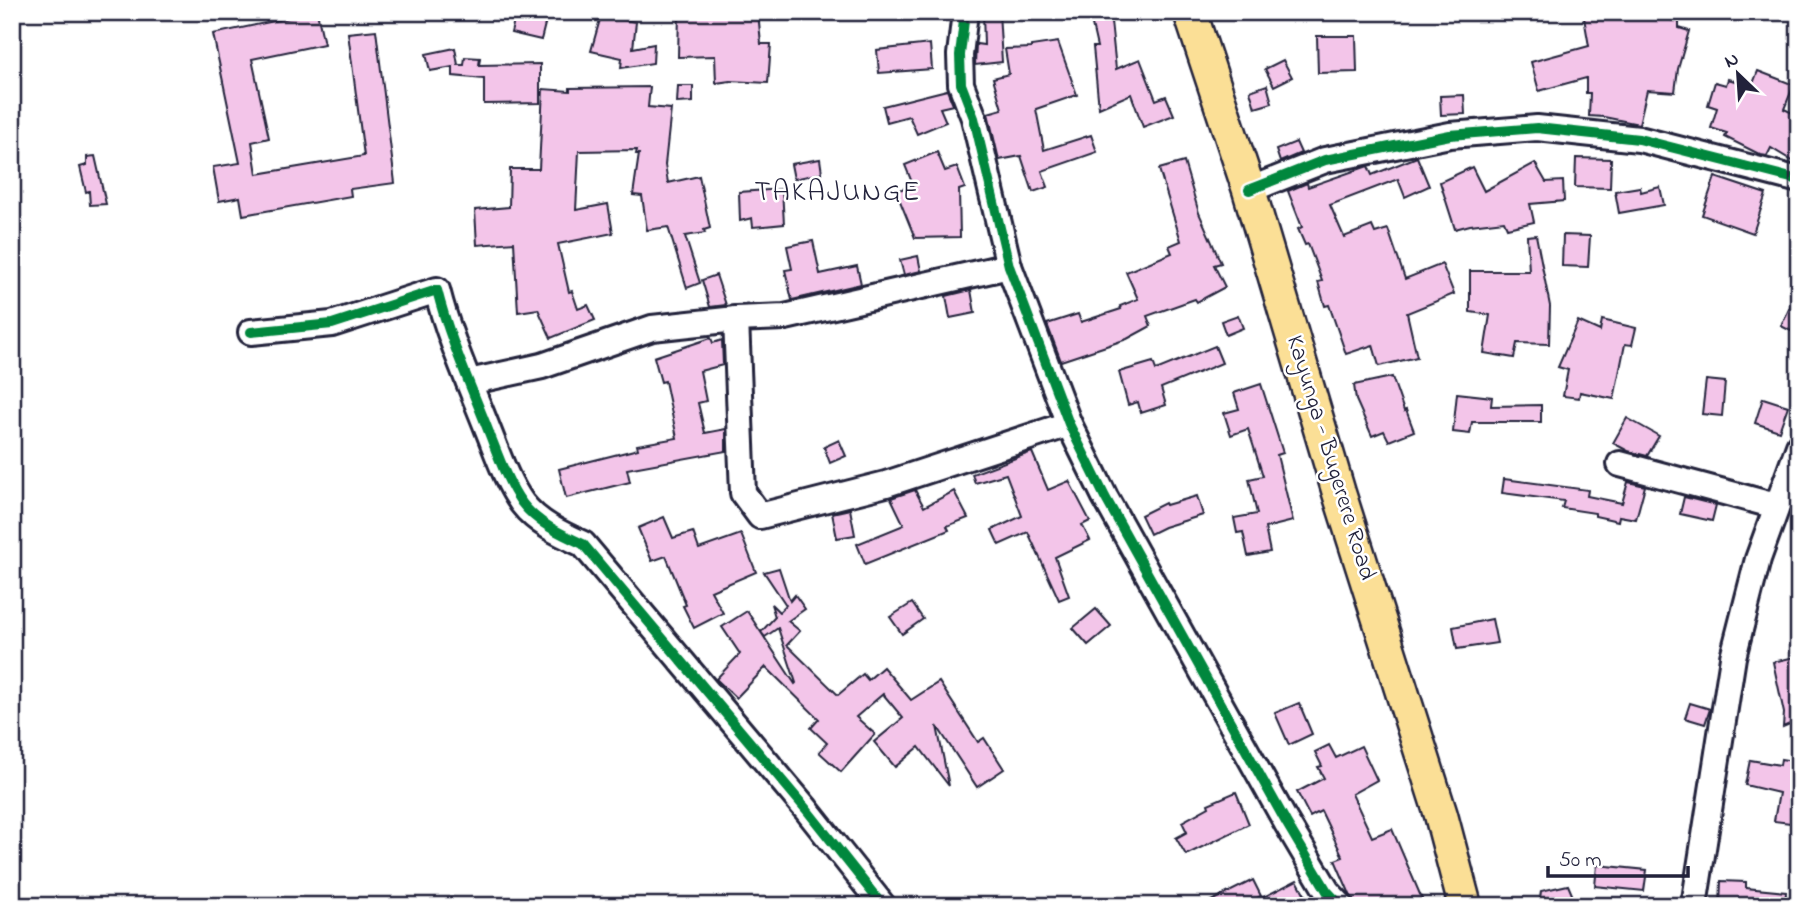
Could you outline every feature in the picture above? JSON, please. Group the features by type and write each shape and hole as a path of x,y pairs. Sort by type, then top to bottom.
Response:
{"main road":[{"name":"Kayunga - Bugerere Road","path":"1190,12 1249,190 1339,492 1441,815 1465,906"}],"street":[{"path":"965,12 960,55 961,84 974,118 1009,266 1069,424 1105,497 1286,822 1326,891 1341,906"},
{"path":"1249,190 1337,157 1450,135 1537,128 1639,139 1799,180"},
{"path":"469,382 542,366 652,328 736,318 785,317 1009,266"},
{"path":"251,332 332,324 437,290 444,318 469,382 511,484 523,505 557,532 583,544 883,906"},
{"path":"736,318 743,493 760,516 886,484 1069,424"},
{"path":"1693,906 1733,657 1758,559 1799,446"},
{"path":"1620,464 1776,506"}],"building":[{"path":"317,12 324,44 252,59 269,138 252,142 257,174 364,156 348,33 376,30 395,183 350,189 351,196 243,215 240,197 219,201 213,167 240,163 213,34"},
{"path":"516,12 548,12 541,40 511,33"},
{"path":"679,12 758,12 761,44 771,44 768,83 716,83 715,56 678,57"},
{"path":"983,12 999,12 1002,62 975,65 976,44 984,45"},
{"path":"1089,12 1110,12 1116,69 1140,59 1156,100 1166,96 1174,115 1143,127 1131,94 1099,108 1093,47 1097,47"},
{"path":"1583,12 1652,12 1651,18 1679,21 1679,28 1689,31 1678,69 1675,92 1647,90 1639,124 1589,116 1590,93 1586,93 1586,78 1539,91 1531,62 1589,46"},
{"path":"601,16 636,22 633,48 654,44 653,63 621,68 622,58 591,51"},
{"path":"1317,36 1356,36 1357,72 1318,73"},
{"path":"1058,42 1077,95 1036,109 1044,150 1091,135 1097,152 1042,171 1048,187 1033,192 1021,156 999,160 988,113 1002,109 993,78 1009,74 1005,49 1031,48"},
{"path":"930,44 932,69 879,73 877,50"},
{"path":"455,48 458,65 464,65 465,57 480,58 479,65 540,64 540,103 484,104 484,79 453,76 453,67 430,71 426,54"},
{"path":"1283,60 1292,77 1274,86 1265,69"},
{"path":"1758,71 1794,85 1784,109 1799,116 1799,165 1771,148 1767,156 1761,155 1725,137 1727,133 1711,128 1717,108 1708,105 1715,82 1726,85 1728,79 1752,86"},
{"path":"1267,85 1272,103 1255,108 1250,91"},
{"path":"678,86 693,86 693,102 677,103"},
{"path":"650,87 648,107 671,109 665,165 668,183 699,176 710,228 704,230 705,233 685,236 700,283 687,288 668,227 647,230 642,196 633,195 639,154 636,154 637,150 579,151 576,210 608,204 613,233 558,244 569,292 572,291 578,309 588,305 595,320 551,338 538,309 518,312 514,242 477,245 475,210 509,207 510,169 539,169 543,89 570,91 570,88"},
{"path":"947,90 953,105 940,108 946,122 917,134 909,116 887,122 883,106"},
{"path":"1464,95 1465,114 1441,115 1440,96"},
{"path":"1296,142 1301,153 1280,162 1276,150"},
{"path":"937,152 945,171 957,167 965,188 959,190 960,237 915,238 896,191 913,185 905,165"},
{"path":"95,156 106,204 90,205 89,191 86,192 80,167 87,165 87,157"},
{"path":"1417,157 1429,186 1405,197 1398,179 1330,205 1344,237 1372,226 1375,233 1388,229 1405,279 1442,264 1454,294 1407,313 1417,357 1379,366 1373,345 1346,354 1329,305 1325,306 1318,282 1322,281 1308,244 1305,245 1298,229 1302,227 1288,191 1307,183 1308,187 1368,166 1372,175"},
{"path":"1576,158 1611,159 1610,188 1575,187"},
{"path":"820,159 822,173 794,179 791,164"},
{"path":"1184,162 1199,213 1221,263 1214,265 1225,287 1197,302 1195,299 1147,316 1151,326 1127,339 1061,361 1047,324 1078,314 1081,322 1121,309 1120,306 1138,299 1126,272 1172,253 1169,246 1181,241 1159,169"},
{"path":"1535,163 1546,182 1563,181 1564,201 1530,204 1534,222 1507,228 1504,221 1455,229 1440,182 1472,167 1484,191"},
{"path":"1715,177 1766,194 1753,233 1702,215"},
{"path":"1640,187 1641,192 1660,187 1664,205 1619,213 1615,191"},
{"path":"782,189 784,224 753,227 752,218 740,221 739,192"},
{"path":"1536,235 1550,306 1549,344 1517,343 1514,358 1484,353 1490,315 1470,312 1470,271 1529,271 1527,236"},
{"path":"1563,235 1590,236 1588,267 1562,266"},
{"path":"813,241 820,274 857,266 861,284 792,300 785,270 792,269 787,246"},
{"path":"918,256 921,271 904,275 900,260"},
{"path":"716,275 726,305 710,307 702,280"},
{"path":"1799,288 1799,335 1781,326"},
{"path":"971,290 975,313 950,318 946,296"},
{"path":"1238,315 1243,328 1226,335 1221,321"},
{"path":"1602,320 1636,328 1632,345 1625,344 1614,399 1580,392 1579,398 1563,396 1568,370 1558,367 1578,321 1600,331"},
{"path":"711,338 713,343 722,340 723,365 700,371 706,401 698,403 705,433 726,429 726,451 627,469 630,482 566,498 559,469 638,449 637,445 677,438 665,381 661,382 654,357"},
{"path":"1215,346 1222,363 1161,388 1166,405 1141,413 1138,402 1128,405 1119,372 1153,362 1156,370"},
{"path":"1392,377 1414,431 1389,441 1384,431 1372,436 1356,400 1354,385"},
{"path":"1706,380 1725,382 1722,416 1702,414"},
{"path":"1261,384 1283,453 1277,455 1293,521 1265,528 1270,552 1248,556 1243,532 1237,533 1234,518 1257,514 1249,479 1263,476 1248,429 1231,435 1224,413 1239,409 1234,393"},
{"path":"1457,393 1492,397 1491,406 1541,405 1541,422 1472,422 1470,434 1453,432"},
{"path":"1763,398 1788,406 1779,431 1755,423"},
{"path":"1627,418 1659,436 1647,456 1628,451 1613,443"},
{"path":"839,440 846,456 830,463 824,447"},
{"path":"1032,452 1048,490 1069,481 1090,521 1082,525 1090,540 1055,557 1069,596 1059,600 1028,532 999,545 992,530 1022,516 1006,474 975,483 972,474"},
{"path":"1504,479 1588,490 1587,496 1622,503 1628,482 1645,486 1636,519 1619,516 1618,521 1595,516 1595,513 1562,508 1564,501 1502,493"},
{"path":"915,490 924,507 954,491 968,518 947,526 949,530 865,564 857,544 904,525 891,498"},
{"path":"1197,496 1203,515 1150,534 1141,515 1165,503 1166,505"},
{"path":"1684,497 1716,505 1712,521 1680,514"},
{"path":"850,509 855,535 837,538 832,513"},
{"path":"664,517 673,538 693,532 699,549 741,534 756,572 711,591 723,613 694,628 683,606 686,605 666,556 652,561 638,528"},
{"path":"779,568 790,601 795,595 805,609 788,621 800,631 787,645 838,695 863,674 868,680 883,667 911,700 939,682 978,742 984,738 1004,769 977,787 937,726 949,786 919,747 895,767 874,742 903,718 883,694 856,717 875,734 841,772 819,752 827,743 811,728 819,719 766,667 736,698 716,679 740,654 722,627 747,611 795,684 796,683 778,628 765,637 761,632 775,617 771,604 779,612 786,605 764,572"},
{"path":"912,603 923,619 902,634 890,617"},
{"path":"1096,609 1111,626 1088,645 1073,628"},
{"path":"1492,619 1497,643 1457,649 1453,627"},
{"path":"1799,656 1799,720 1783,727 1784,713 1773,662"},
{"path":"1299,703 1312,734 1289,745 1275,713"},
{"path":"1690,703 1710,709 1705,724 1685,718"},
{"path":"1329,745 1336,758 1361,746 1377,780 1352,794 1372,837 1392,829 1425,906 1394,906 1391,899 1375,906 1355,906 1335,860 1343,857 1321,811 1310,817 1297,792 1324,778 1315,752"},
{"path":"1781,759 1799,762 1799,824 1774,821 1779,793 1745,785 1750,760 1780,765"},
{"path":"1236,792 1249,824 1186,855 1176,838 1187,832 1182,822 1209,807 1208,804"},
{"path":"1597,865 1647,870 1644,891 1595,886"},
{"path":"1253,880 1261,896 1242,906 1201,906"},
{"path":"1297,880 1311,906 1246,906"},
{"path":"1721,881 1746,882 1746,888 1786,892 1785,906 1720,906"},
{"path":"1568,885 1577,906 1539,906 1541,891"}],"cycle path":[{"path":"965,12 960,55 961,84 974,118 1009,266 1069,424 1105,497 1286,822 1327,891 1341,906"},
{"path":"1249,190 1325,160 1450,135 1537,128 1639,139 1799,180"},
{"path":"251,332 332,324 437,290 454,343 499,459 522,503 542,522 583,544 806,809 883,906"}],"district":[{"name":"TAKAJUNGE","path":"838,193"}]}
